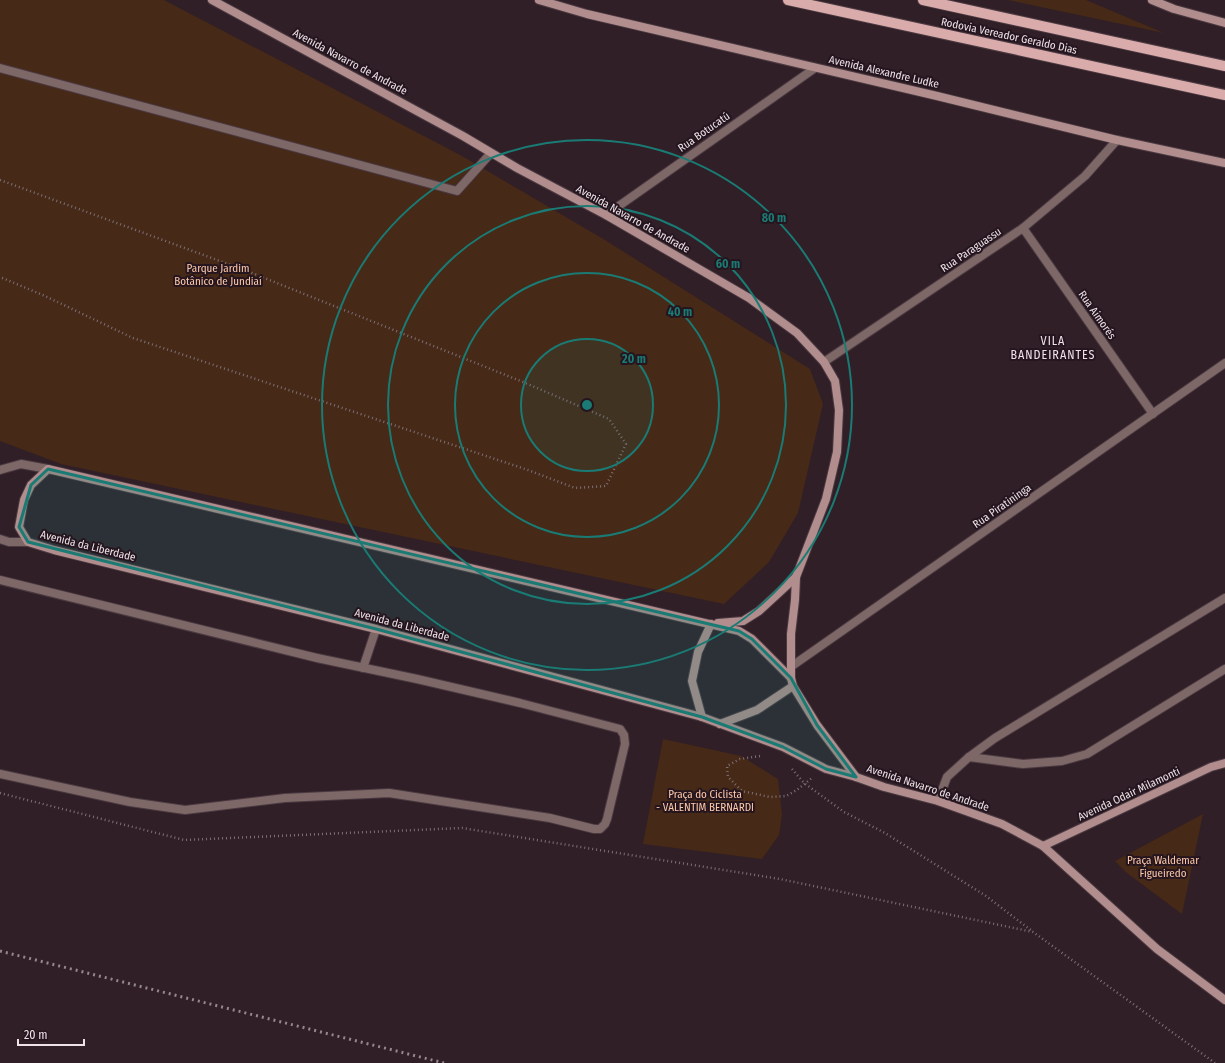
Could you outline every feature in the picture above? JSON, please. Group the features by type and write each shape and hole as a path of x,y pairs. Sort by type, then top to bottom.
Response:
{"main road":[{"name":"Avenida Navarro de Andrade","path":"212,0 463,136 517,168 606,215 749,298 797,333 824,362 835,381 839,410 838,452 826,499 796,577 791,634 792,682 817,725 856,777 884,787 938,801 1002,824 1043,846 1157,949 1225,1000"},
{"name":"Avenida Alexandre Ludke","path":"540,0 587,14 1117,140 1225,163"},
{"name":"Rodovia Vereador Geraldo Dias","path":"788,0 1225,95"},
{"name":"Rodovia Vereador Geraldo Dias","path":"923,0 1225,66"},
{"path":"1152,0 1174,9 1225,23"},
{"path":"48,468 229,512 738,631 752,639 792,682 757,710 720,724"},
{"name":"Avenida da Liberdade","path":"48,468 31,485 24,500 19,527 28,542 54,550 376,629 702,717 783,747 826,769 856,777"},
{"path":"711,624 743,621 759,611 796,577"},
{"path":"702,717 692,681 698,652 711,624"},
{"name":"Avenida Odair Milamonti","path":"1043,846 1211,767 1225,763"}],"street":[{"path":"0,68 457,191 491,153"},
{"name":"Rua Botucatú","path":"606,215 815,68"},
{"name":"Rua Paraguassu","path":"824,362 1023,228 1084,176 1117,140"},
{"name":"Rua Aimorés","path":"1023,228 1153,414"},
{"name":"Rua Piratininga","path":"792,666 1225,363"},
{"path":"0,470 21,464 48,468"},
{"path":"0,539 9,542 28,542"},
{"path":"0,580 317,658 520,703 620,729 624,735 625,744 605,824 600,829 594,829 550,818 390,793 285,798 185,810 130,802 0,774"},
{"path":"938,801 947,777 969,757 995,738 1225,598"},
{"path":"363,668 376,629"},
{"path":"969,757 1024,764 1062,761 1087,754 1225,669"}],"path":[{"path":"0,180 247,271 523,382 609,419 626,444 606,486 575,488 528,470 133,338 45,296 0,277"},
{"path":"765,758 759,755 740,759 727,766 728,777 742,791 770,797 786,796 797,790 804,783"},
{"path":"790,767 804,783 844,812 885,834 986,896 1033,932 1215,1063"},
{"path":"0,793 184,840 462,828 780,879 1033,932"}],"highlighted area":[{"path":"48,469 739,631 752,639 791,678 817,725 856,777 826,769 783,747 702,717 376,629 28,542 19,527 31,485"}],"green space":[{"name":"Parque Jardim Botânico de Jundiaí","path":"0,0 164,0 462,156 605,240 810,369 823,404 798,513 769,562 724,604 61,464 0,441"},
{"path":"1008,0 1086,0 1164,33"},
{"name":"Praça do Ciclista - VALENTIM BERNARDI","path":"663,739 741,756 778,779 782,815 779,835 762,859 643,844"},
{"name":"Praça Waldemar Figueiredo","path":"1203,814 1182,914 1127,873 1115,861"}],"railway":[{"path":"0,951 444,1063"}],"district":[{"name":"VILA BANDEIRANTES","path":"1053,348"}]}
